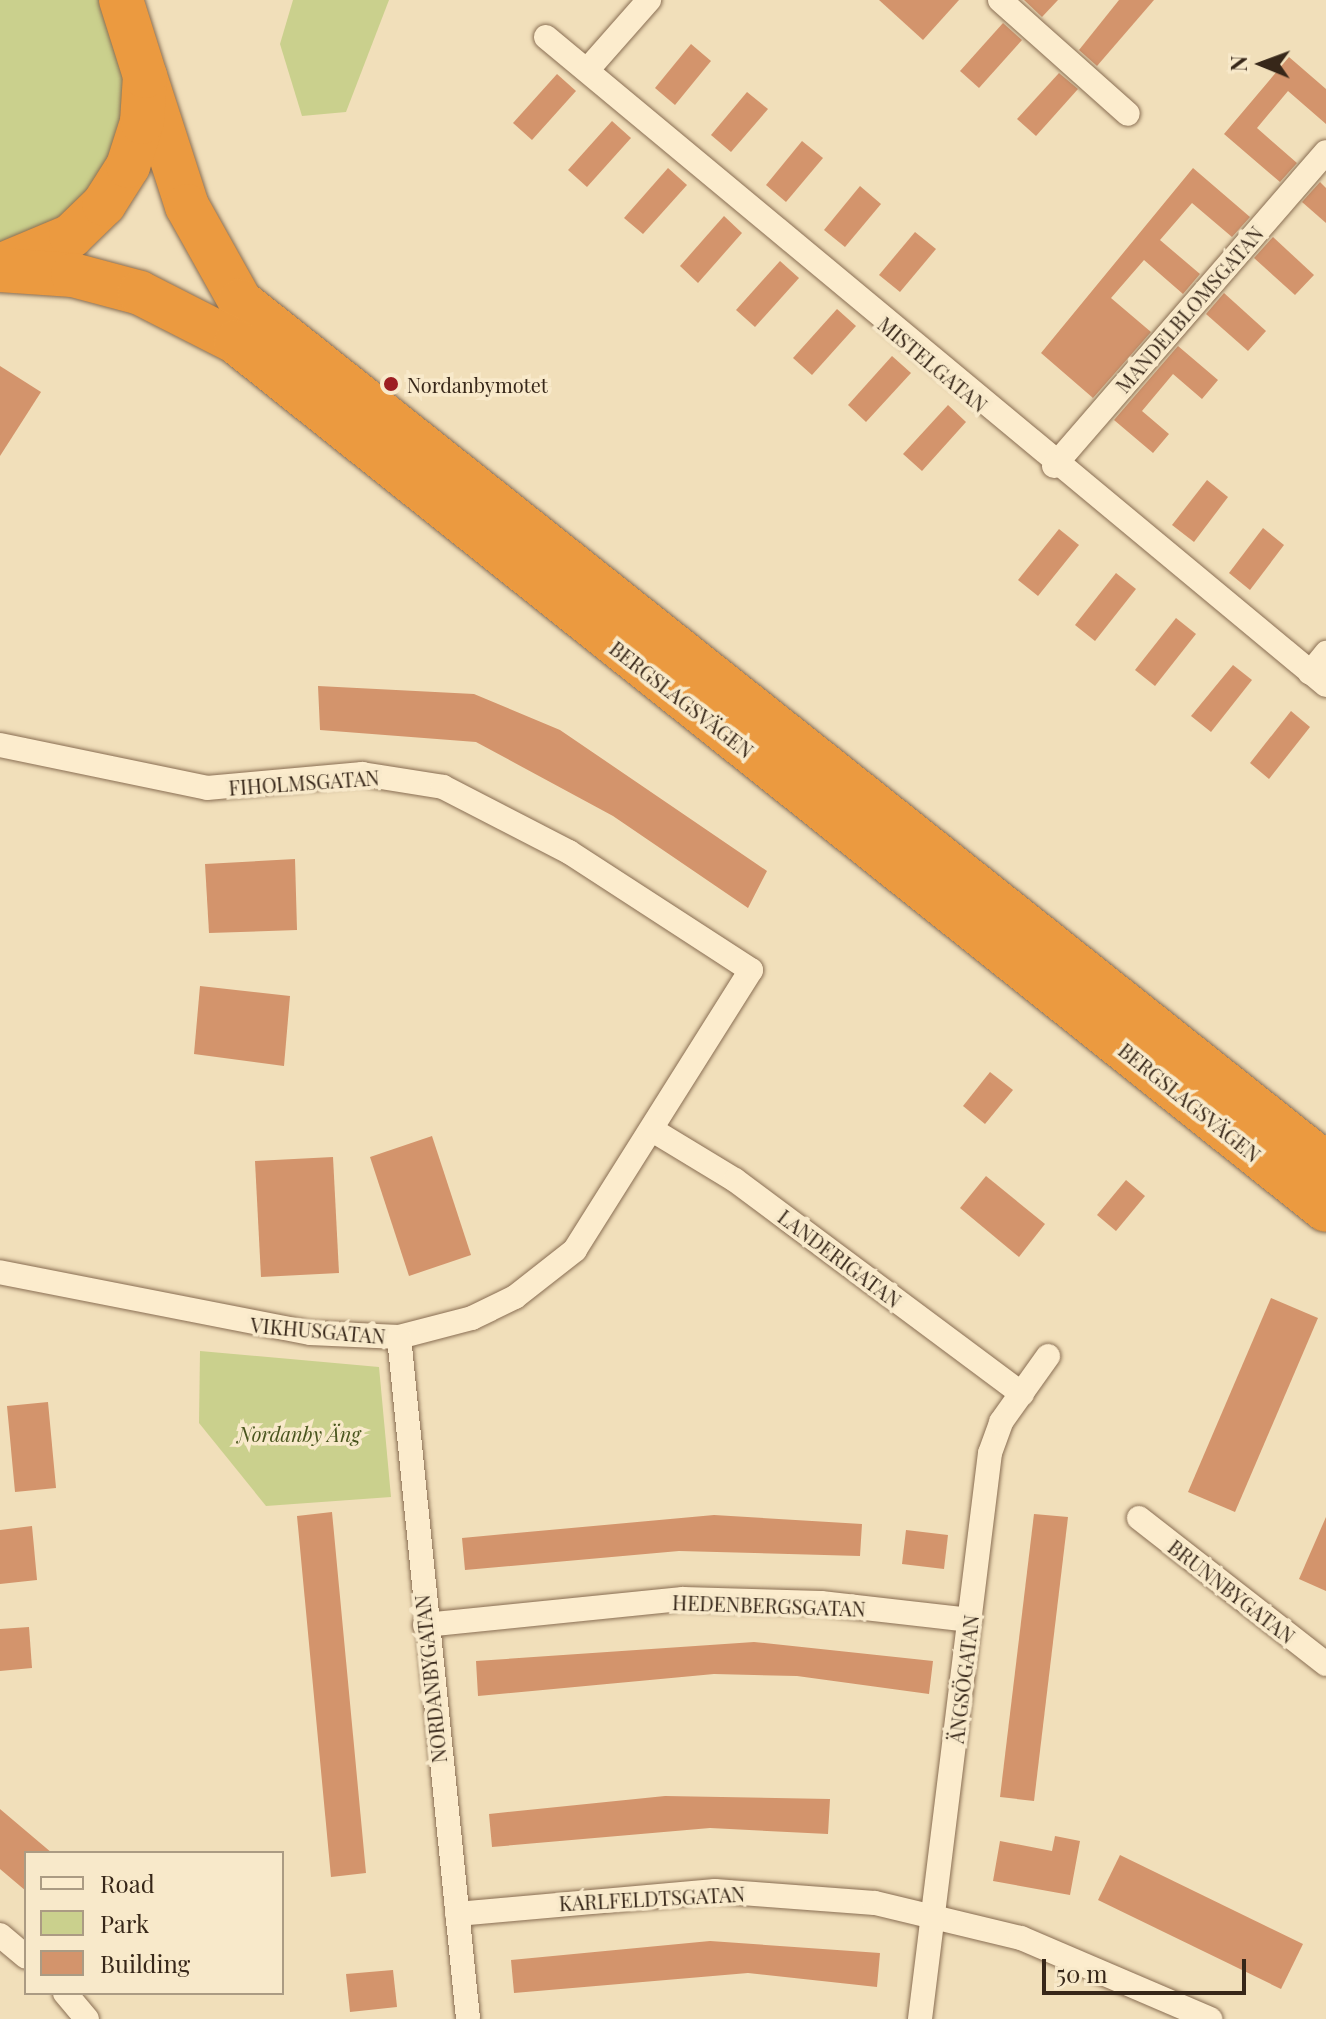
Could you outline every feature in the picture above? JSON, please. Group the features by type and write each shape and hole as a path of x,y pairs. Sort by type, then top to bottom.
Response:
{"highway":[{"name":"BERGSLAGSVÄGEN","path":"121,0 187,206 240,301 1326,1164"},
{"path":"0,268 71,236 104,204 133,151 145,76"},
{"name":"BERGSLAGSVÄGEN","path":"0,268 73,275 140,293 236,342 1326,1210"}],"street":[{"path":"589,68 649,0"},
{"path":"1000,0 1128,114"},
{"name":"MISTELGATAN","path":"546,37 589,68 1054,466 1318,679"},
{"name":"MANDELBLOMSGATAN","path":"1054,466 1326,152"},
{"path":"1318,679 1326,653"},
{"name":"FIHOLMSGATAN","path":"0,745 207,788 362,774 443,787 569,852 751,970"},
{"name":"VIKHUSGATAN","path":"0,1272 219,1320 399,1337 472,1318 544,1277 575,1250 654,1131 751,970"},
{"name":"LANDERIGATAN","path":"654,1131 735,1180 1022,1394"},
{"name":"NORDANBYGATAN","path":"399,1337 425,1625 468,2019"},
{"name":"ÄNGSÖGATAN","path":"920,2019 937,1917 990,1453 1022,1394 1048,1356"},
{"name":"BRUNNBYGATAN","path":"1139,1518 1326,1664"},
{"name":"HEDENBERGSGATAN","path":"425,1625 683,1599 821,1603 970,1620"},
{"name":"KARLFELDTSGATAN","path":"457,1914 715,1891 807,1895 937,1917 1021,1938 1210,2019"},
{"path":"0,1935 24,1955"},
{"path":"67,1995 87,2019"}],"green space":[{"path":"0,0 101,0 126,66 122,128 99,180 59,220 0,246"},
{"path":"293,0 389,0 346,112 302,116 280,44"},
{"name":"Nordanby Äng","path":"200,1351 379,1367 391,1497 266,1506 199,1423"}],"building":[{"path":"879,0 959,0 923,40"},
{"path":"1024,0 1058,0 1042,17"},
{"path":"1119,0 1154,0 1097,66 1079,50"},
{"path":"1003,23 1022,40 979,88 960,71"},
{"path":"691,44 711,61 675,105 655,88"},
{"path":"1289,57 1326,89 1326,124 1288,91 1257,128 1297,163 1280,182 1224,134"},
{"path":"1059,73 1078,89 1036,136 1017,119"},
{"path":"557,74 576,91 532,140 513,123"},
{"path":"747,92 768,109 731,152 711,135"},
{"path":"612,121 631,138 587,187 568,170"},
{"path":"802,141 823,158 786,202 766,185"},
{"path":"668,168 687,185 643,234 624,218"},
{"path":"1193,168 1250,217 1232,237 1192,203 1160,240 1200,274 1183,294 1144,260 1111,298 1151,332 1093,398 1041,353"},
{"path":"1320,182 1326,188 1326,223 1302,202"},
{"path":"860,186 881,204 845,247 824,230"},
{"path":"724,216 742,233 698,283 680,266"},
{"path":"915,232 936,249 900,292 879,275"},
{"path":"1273,237 1314,275 1295,295 1254,258"},
{"path":"780,261 799,278 755,327 736,310"},
{"path":"1224,293 1266,331 1248,351 1206,314"},
{"path":"837,309 856,326 812,375 793,358"},
{"path":"1178,346 1218,380 1202,399 1173,374 1142,411 1169,434 1153,453 1114,420"},
{"path":"892,356 911,373 866,422 848,405"},
{"path":"0,366 41,392 0,456"},
{"path":"948,405 966,422 922,471 903,454"},
{"path":"1207,480 1228,497 1194,542 1172,525"},
{"path":"1263,528 1284,545 1250,590 1229,573"},
{"path":"1059,529 1079,545 1038,596 1018,580"},
{"path":"1116,573 1136,589 1095,641 1075,625"},
{"path":"1176,618 1196,634 1155,686 1135,670"},
{"path":"1233,665 1252,680 1211,732 1191,716"},
{"path":"318,686 474,694 560,730 767,871 748,908 613,816 476,742 320,730"},
{"path":"1291,711 1310,727 1269,779 1250,763"},
{"path":"295,859 297,930 209,933 205,864"},
{"path":"200,986 290,996 284,1066 194,1054"},
{"path":"990,1072 1013,1090 985,1124 963,1106"},
{"path":"432,1136 471,1255 409,1276 370,1157"},
{"path":"333,1157 339,1273 261,1277 255,1161"},
{"path":"986,1176 1045,1224 1019,1257 960,1208"},
{"path":"1126,1180 1145,1196 1116,1231 1097,1215"},
{"path":"1271,1298 1318,1318 1235,1512 1188,1492"},
{"path":"48,1402 56,1488 15,1492 7,1406"},
{"path":"332,1512 366,1873 331,1877 297,1516"},
{"path":"1034,1514 1068,1517 1034,1801 1000,1797"},
{"path":"714,1515 862,1524 860,1556 679,1551 465,1570 462,1538"},
{"path":"1326,1517 1326,1591 1299,1579"},
{"path":"32,1526 37,1580 0,1584 0,1530"},
{"path":"906,1530 948,1535 944,1569 902,1564"},
{"path":"29,1627 32,1668 0,1671 0,1629"},
{"path":"754,1642 933,1661 929,1694 797,1676 714,1674 478,1696 476,1661"},
{"path":"665,1796 830,1799 828,1834 710,1828 492,1847 489,1814"},
{"path":"0,1809 50,1851 24,1851 24,1889 0,1869"},
{"path":"1055,1836 1080,1841 1070,1895 993,1881 1000,1841 1052,1851"},
{"path":"1120,1855 1303,1944 1281,1989 1098,1900"},
{"path":"710,1941 880,1953 877,1987 748,1973 514,1993 511,1960"},
{"path":"393,1970 397,2007 350,2012 346,1974"}],"place":[{"name":"Nordanbymotet","path":"391,384"}]}
